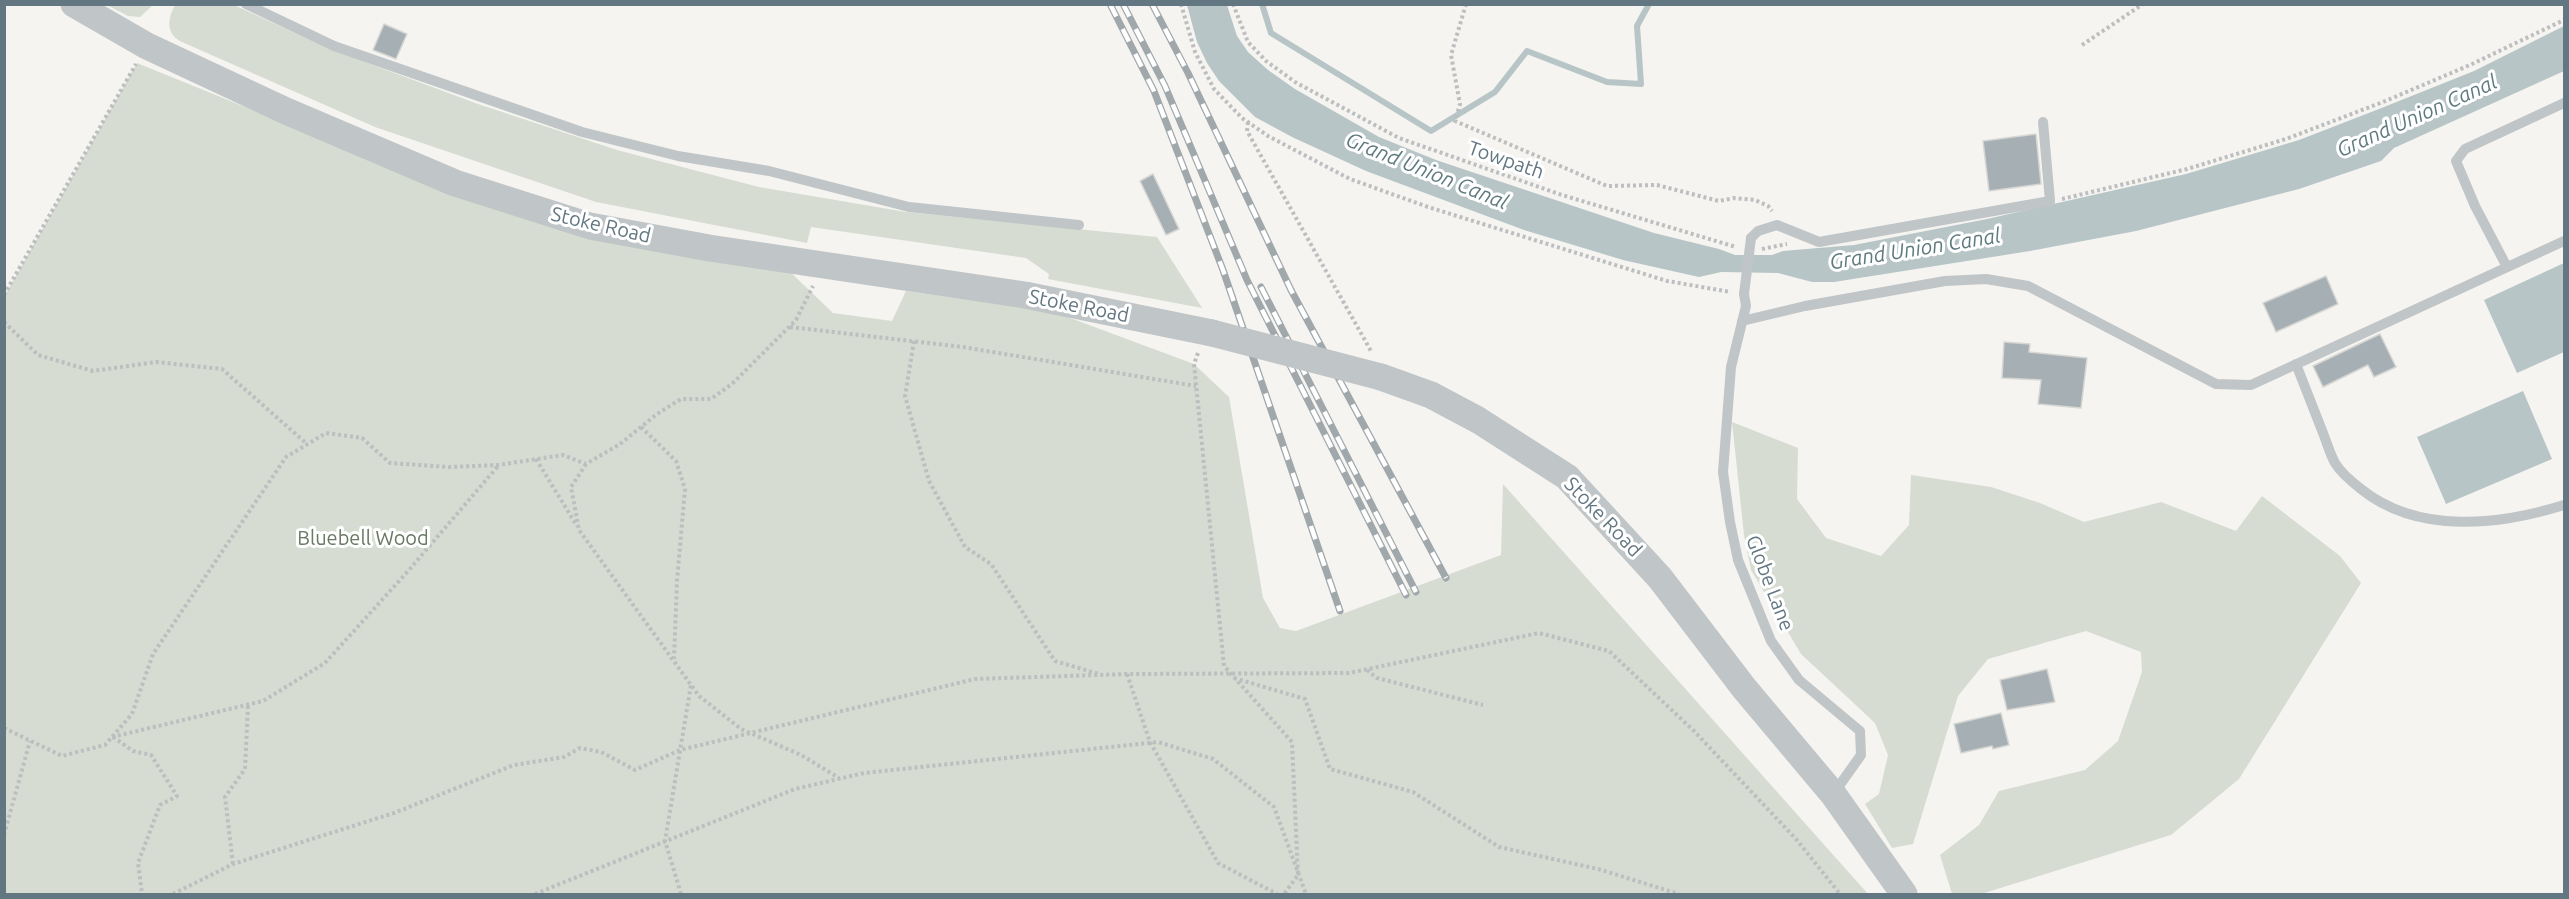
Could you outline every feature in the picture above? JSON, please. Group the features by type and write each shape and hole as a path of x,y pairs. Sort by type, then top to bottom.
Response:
{"street":[{"name":"Stoke Road","path":"74,4 147,46 286,111 455,183 590,226 709,248 1025,295 1209,332 1381,377 1431,395 1478,420 1567,477 1660,578 1744,688 1833,794 1904,894"}],"lane":[{"path":"246,4 333,46 582,132 678,156 769,171 909,207 1079,225"},
{"path":"2507,267 2475,206 2456,161 2464,149 2565,103"},
{"path":"1744,294 1751,238 1758,231 1777,225 1819,242 2050,201 2043,122"},
{"path":"1742,321 1805,306 1945,281 1986,279 2028,286 2216,384 2251,386 2565,241"},
{"name":"Globe Lane","path":"1744,294 1746,306 1731,367 1725,424 1723,472 1730,522 1738,560 1771,640 1799,680 1860,732 1861,755 1833,794"},
{"path":"2296,364 2336,464 2351,480 2384,504 2429,519 2459,522 2498,521 2565,505"}],"path":[{"path":"1181,4 1195,52 1214,89 1248,122 1268,136 1350,178 1428,207 1667,281 1744,294"},
{"name":"Towpath","path":"1233,4 1236,17 1248,42 1266,61 1295,82 1399,138 1562,195 1739,248"},
{"path":"1466,4 1451,56 1460,104 1455,122 1606,186 1657,185 1719,201 1734,198 1755,200 1768,206 1777,216 1777,225"},
{"path":"2082,45 2143,4"},
{"path":"2050,201 2088,194 2187,169 2286,139 2383,102 2470,65 2565,20"},
{"path":"4,295 147,46"},
{"path":"1248,122 1247,131 1370,350 1381,377"},
{"path":"1758,249 1819,242"},
{"path":"579,530 571,487 586,465 620,444 681,399 711,399 751,367 790,327 808,296"},
{"path":"4,322 38,355 93,371 156,362 222,369 307,444"},
{"path":"790,327 963,347 1196,386"},
{"path":"1209,332 1194,363 1224,666 1292,742 1298,875 1284,894"},
{"path":"914,341 905,396 928,482 965,547 991,564 1055,661 1103,675"},
{"path":"641,427 676,461 685,489 677,581 674,660"},
{"path":"4,728 62,756 105,745 132,714 153,654 285,457 326,433 362,438 390,463 449,467 498,465 563,455 586,465"},
{"path":"536,459 579,530 699,696 741,729 801,756 839,779"},
{"path":"112,737 263,701 325,663 409,570 498,465"},
{"path":"173,894 232,864 394,813 514,765 564,757 580,748 601,752 634,770 680,750 975,679 1126,674 1349,673 1539,633 1609,651 1702,739 1796,839 1840,894"},
{"path":"1366,670 1377,678 1483,705"},
{"path":"1126,674 1150,742 1218,863 1277,894"},
{"path":"1232,675 1305,699 1330,769 1413,792 1499,847 1598,869 1679,894"},
{"path":"681,894 665,841 692,685"},
{"path":"232,864 225,797 246,769 248,705"},
{"path":"112,737 133,751 151,755 177,796 160,805 138,863 142,894"},
{"path":"4,835 30,741"},
{"path":"535,894 795,789 864,774 1158,742 1213,759 1274,807 1306,894"}],"green space":[{"path":"107,5 153,5 140,17 128,16"},
{"path":"175,5 234,5 330,49 478,104 617,150 759,187 906,212 1157,237 1202,308 1048,279 1049,274 1026,258 811,227 807,243 596,202 375,127 182,42 173,35 169,26"},
{"name":"Bluebell Wood","path":"137,63 452,191 786,268 833,313 892,321 906,291 1054,312 1194,364 1229,397 1263,598 1280,628 1296,631 1501,555 1503,484 1868,894 5,894 5,295"},
{"path":"1732,422 1798,448 1797,499 1826,538 1881,556 1909,525 1911,475 1991,487 2040,503 2084,522 2161,502 2236,531 2262,496 2340,556 2361,583 2239,779 2171,835 1981,894 1952,894 1940,855 1979,825 1999,791 2085,770 2118,741 2142,672 2141,652 2086,631 1988,659 1958,696 1913,844 1892,848 1865,804 1879,794 1888,755 1875,723 1801,654 1751,570 1744,535"}],"water":[{"name":"Grand Union Canal","path":"1187,5 1227,5 1237,36 1248,52 1268,70 1295,89 1379,137 1436,160 1654,233 1735,255 1772,255 1783,251 1854,245 1987,219 2186,174 2299,140 2379,109 2474,71 2564,26 2564,71 2394,148 2381,161 2299,189 2136,231 2030,251 1834,282 1812,282 1778,273 1721,272 1699,277 1623,260 1524,230 1366,171 1292,137 1255,117 1219,81 1197,42"},
{"path":"2564,263 2564,352 2517,373 2484,300"},
{"path":"2523,391 2552,459 2446,504 2417,437"}],"building":[{"path":"384,24 407,34 396,59 373,50"},
{"path":"2036,134 2041,184 1989,191 1983,141"},
{"path":"1153,174 1179,229 1166,235 1140,181"},
{"path":"2326,276 2338,304 2276,332 2263,303"},
{"path":"2380,334 2396,367 2374,377 2368,365 2323,387 2313,366"},
{"path":"2004,342 2030,344 2029,352 2087,358 2081,408 2038,404 2041,380 2002,378"},
{"path":"2047,669 2055,702 2007,710 2000,680"},
{"path":"2001,713 2009,745 1993,749 1992,746 1961,753 1954,724"}],"waterway":[{"path":"1262,4 1271,33 1431,131 1495,92 1527,51 1607,82 1641,84 1637,26 1649,4"}],"railway":[{"path":"1110,4 1154,91 1223,270 1340,611"},
{"path":"1123,4 1165,86 1247,280 1406,595"},
{"path":"1152,4 1188,73 1291,290 1446,578"},
{"path":"1261,287 1416,592"}]}
